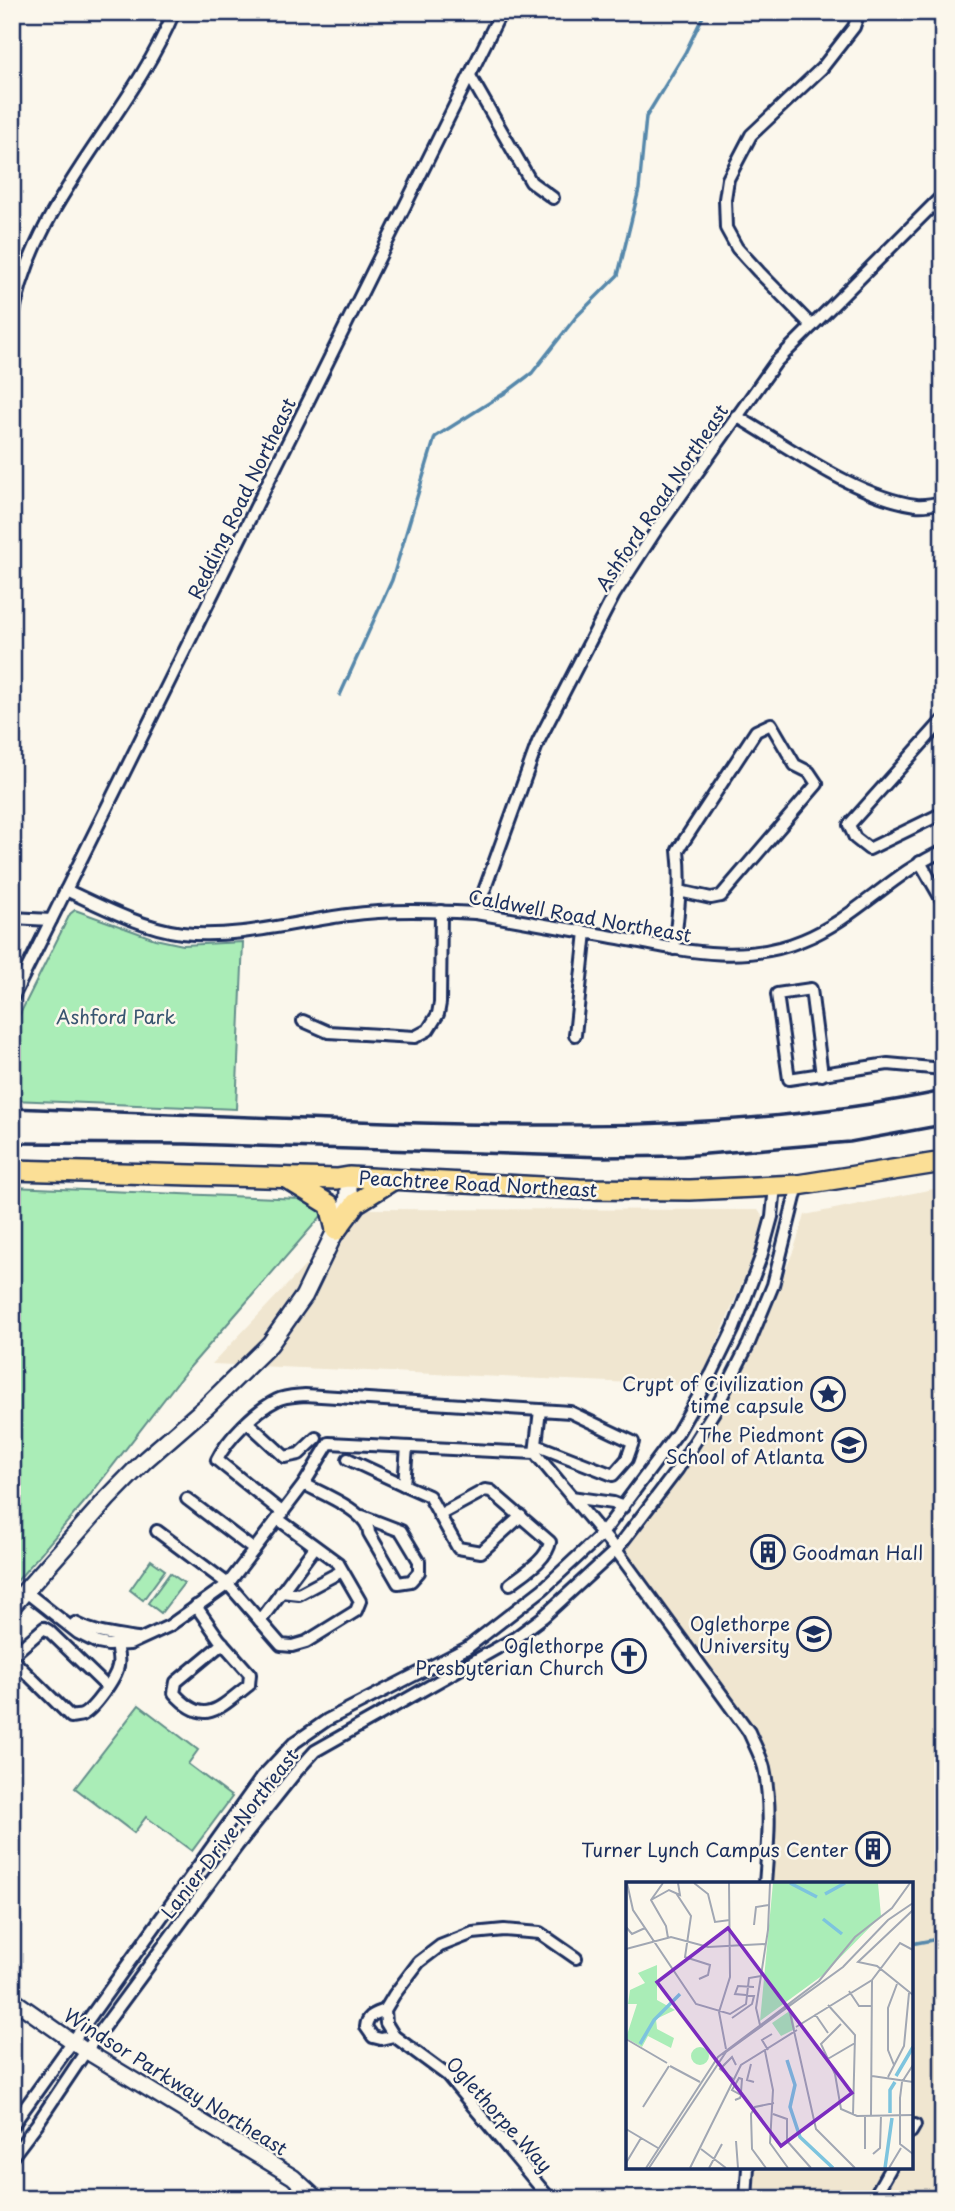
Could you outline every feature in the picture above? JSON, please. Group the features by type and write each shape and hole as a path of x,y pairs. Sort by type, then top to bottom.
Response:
{"highway":[{"name":"Peachtree Road Northeast","path":"12,1170 337,1179 349,1177 579,1189 690,1191 798,1185 943,1162"},
{"path":"285,1177 330,1205 336,1230"},
{"path":"336,1230 356,1203 391,1181"}],"main road":[{"path":"12,1606 145,1460 206,1407 270,1344 304,1296 336,1230 348,1201 349,1177"}],"street":[{"path":"12,323 27,267 46,228 92,149 130,94 174,12"},
{"name":"Redding Road Northeast","path":"12,999 501,12"},
{"path":"812,326 737,248 726,228 725,199 728,179 751,135 822,68 854,27 859,12"},
{"path":"470,76 531,182 553,198"},
{"name":"Ashford Road Northeast","path":"476,913 538,743 614,595 657,528 776,362 943,195"},
{"path":"736,416 851,483 886,499 919,506 943,502"},
{"path":"943,720 849,825 855,838 869,849 943,813"},
{"path":"674,949 680,870 678,850 756,731 771,724 795,765 809,772 817,783 721,896 710,898 679,891"},
{"name":"Caldwell Road Northeast","path":"66,890 147,924 183,933 241,932 386,911 440,911 476,913 697,953 737,955 775,950 833,926 920,862 943,852"},
{"path":"920,862 940,893"},
{"path":"303,1021 328,1032 415,1037 428,1030 438,1014 440,1003 440,911"},
{"path":"12,918 51,919"},
{"path":"575,1035 586,932"},
{"path":"822,1075 811,989 777,994 789,1079 822,1075 888,1064 943,1069"},
{"name":"Lanier Drive Northeast","path":"12,2157 86,2051 237,1846 315,1751 515,1638 543,1617 616,1550 677,1470 726,1389 749,1343 773,1285 798,1185"},
{"name":"Lanier Drive Northeast","path":"12,2126 262,1777 294,1743 327,1720 467,1648 543,1589 602,1534 678,1433 697,1403 734,1328 761,1257 772,1217 775,1186"},
{"path":"26,1592 78,1633 98,1643 130,1644 169,1626 228,1584 281,1516 330,1443 535,1449 613,1475 627,1460 634,1442 570,1412 305,1395 280,1399 262,1409 223,1447 217,1460 281,1516 315,1547 338,1563 360,1601 356,1611 306,1642 292,1646 281,1645 228,1584 157,1531"},
{"path":"540,1410 535,1449 616,1550 749,1732 763,1765 768,1800 765,1882"},
{"path":"248,1423 285,1457 299,1454 316,1438"},
{"path":"404,1485 407,1447"},
{"path":"348,1459 429,1496 458,1548 481,1552 521,1516"},
{"path":"304,1484 362,1516 401,1531 419,1561 419,1572 411,1581 398,1583 362,1516"},
{"path":"439,1515 485,1490 491,1491 550,1542 543,1557 510,1584"},
{"path":"571,1497 623,1507"},
{"path":"187,1499 254,1550"},
{"path":"590,1519 592,1513 605,1503"},
{"path":"260,1621 315,1547"},
{"path":"281,1592 299,1594 342,1571"},
{"path":"196,1606 250,1674 251,1679 249,1685 215,1712 198,1712 185,1705 174,1693 174,1687 176,1682 223,1643"},
{"path":"63,1620 84,1644 105,1651 117,1650 139,1639"},
{"path":"107,1686 44,1628 15,1653 13,1660 71,1717 83,1715 99,1699 107,1686 118,1667 117,1650"},
{"path":"394,2036 386,2023 385,2010 419,1962 440,1947 473,1933 504,1930 540,1933 576,1958"},
{"name":"Windsor Parkway Northeast","path":"12,1999 86,2051 293,2177 317,2199"},
{"name":"Oglethorpe Way","path":"385,2010 370,2015 366,2021 366,2027 373,2037 381,2039 394,2036 447,2075 550,2199"},
{"path":"746,2199 748,2169"},
{"path":"873,2199 890,2169"}],"shaded area":[{"name":"Oglethorpe University","path":"943,1187 943,2199 749,2199 751,2169 913,2169 913,1882 769,1882 775,1792 762,1750 747,1719 622,1549 682,1474 718,1418 767,1317 805,1215"},
{"path":"359,1209 758,1210 767,1223 702,1379 721,1387 212,1364"}],"green space":[{"name":"Ashford Park","path":"75,910 155,939 183,945 243,942 236,1109 12,1100 12,1030 70,914"},
{"path":"12,1187 325,1200 330,1206 183,1375 87,1499 12,1587"},
{"path":"151,1560 165,1570 143,1600 130,1590"},
{"path":"170,1573 184,1583 161,1613 148,1603"},
{"path":"139,1705 198,1750 188,1764 232,1797 192,1851 146,1817 134,1833 75,1788"}],"waterway":[{"path":"340,695 392,580 435,437 532,373 576,317 618,275 639,189 646,117 685,53 705,12"},
{"path":"913,1944 943,1938"}],"railway":[{"path":"12,1108 504,1125 651,1124 797,1114 943,1091"},
{"path":"12,1143 186,1144 604,1157 683,1156 850,1142 943,1125"}],"place":[{"name":"Crypt of Civilization time capsule","path":"828,1394"},
{"name":"The Piedmont School of Atlanta","path":"849,1445"},
{"name":"Goodman Hall","path":"768,1552"},
{"name":"Oglethorpe University","path":"814,1634"},
{"name":"Oglethorpe Presbyterian Church","path":"629,1656"},
{"name":"Turner Lynch Campus Center","path":"873,1849"}]}
